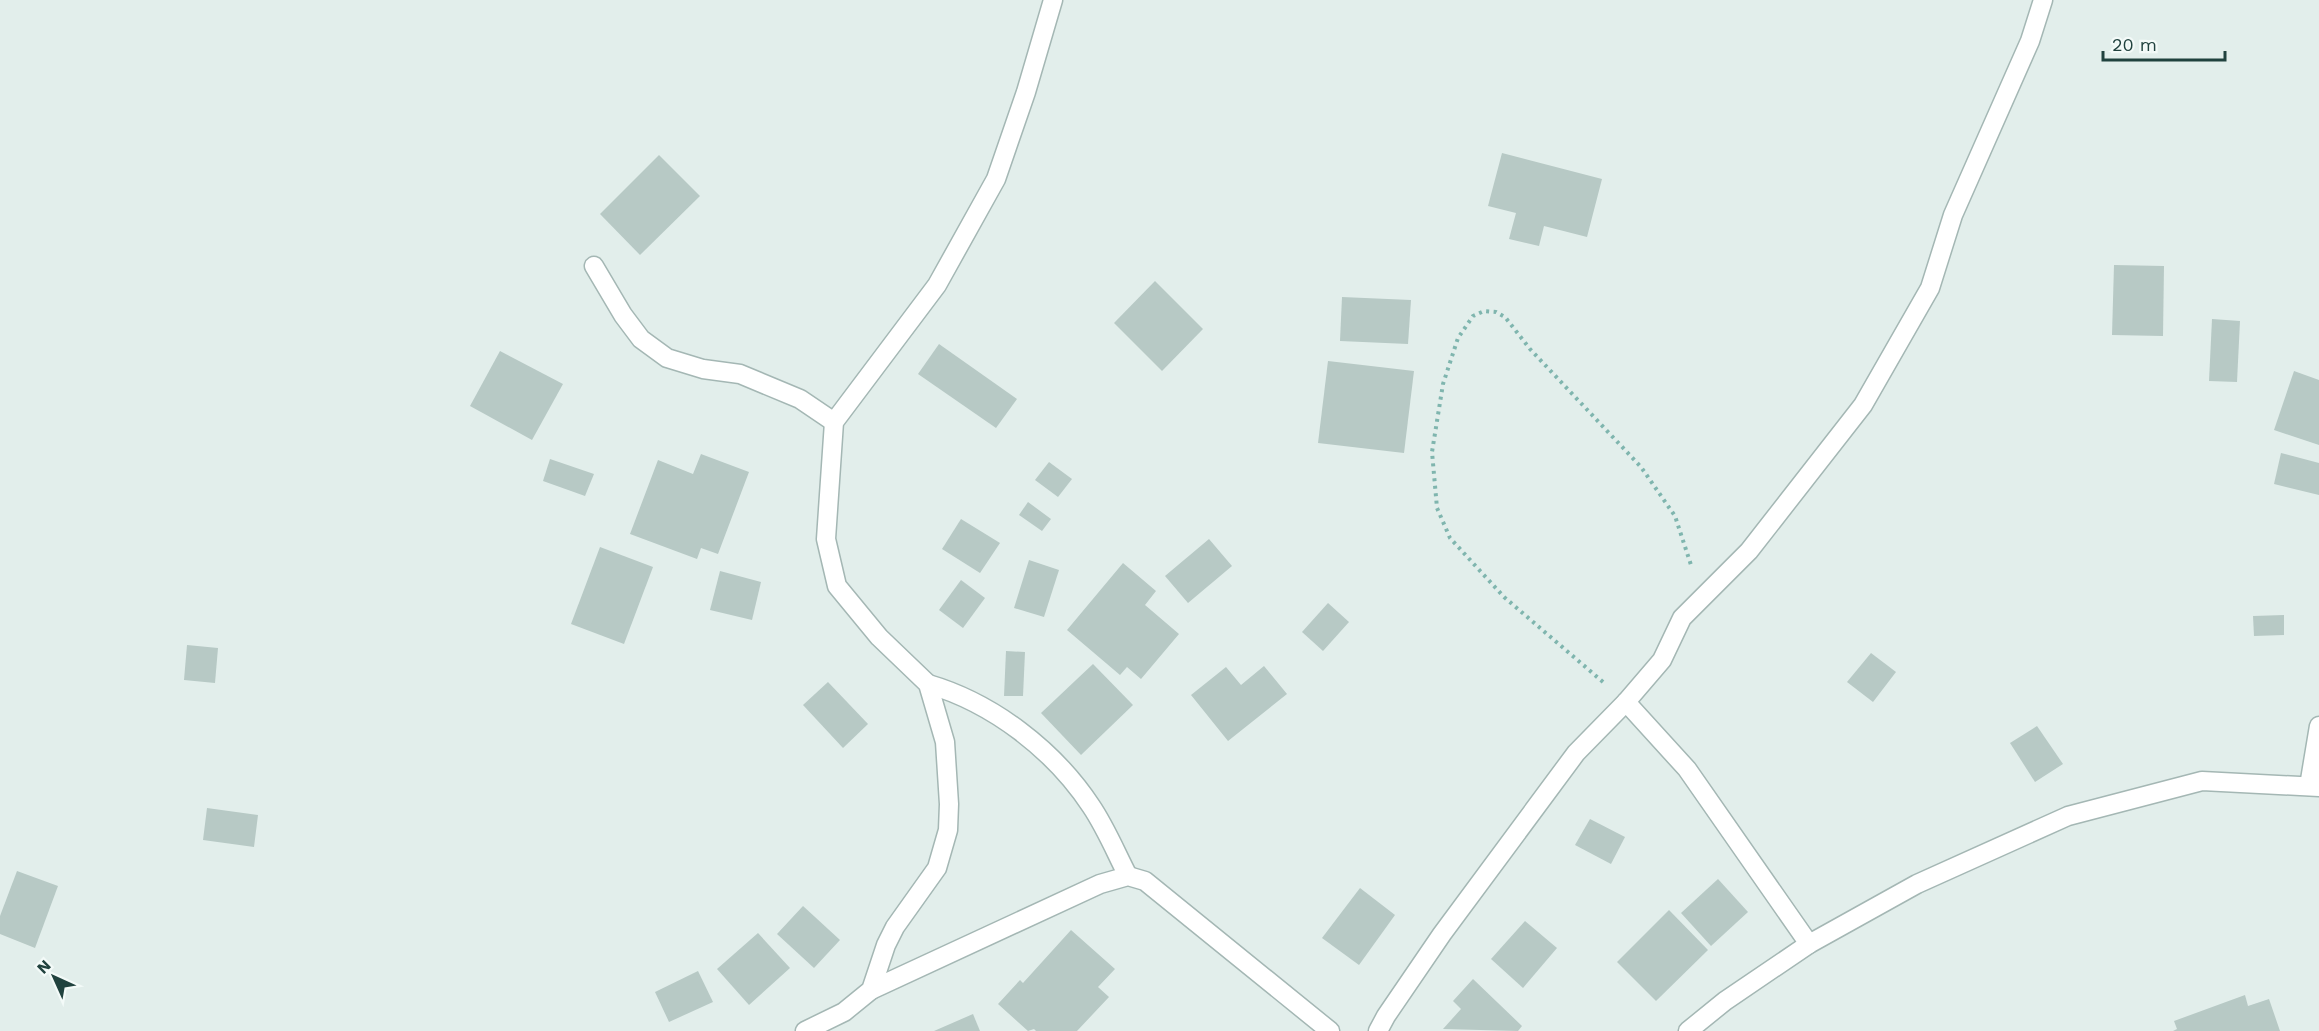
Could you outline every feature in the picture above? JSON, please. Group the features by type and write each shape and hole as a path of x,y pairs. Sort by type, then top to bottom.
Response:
{"street":[{"path":"1053,0 1026,92 996,179 937,285 834,422 825,539 837,586 879,637 928,684 953,691 972,700 1024,734 1063,769 1092,807 1128,876"},
{"path":"1378,1031 1442,934 1576,753 1626,702 1662,660 1682,618 1749,551 1863,405 1930,288 1953,215 2030,41 2043,0"},
{"path":"594,267 623,315 641,339 667,358 703,369 740,374 800,399 834,422"},
{"path":"871,990 886,945 895,927 937,868 948,830 945,742 928,684"},
{"path":"1626,702 1687,769 1809,944"},
{"path":"1688,1031 1725,1001 1809,944 1917,884 2068,816 2202,782 2314,787 2319,726"},
{"path":"805,1031 844,1012 871,990 1100,884 1128,876 1145,881 1330,1031"}],"path":[{"path":"1626,702 1504,597 1450,538 1437,508 1432,452 1443,384 1458,338 1473,316 1484,311 1496,312 1505,317 1530,349 1641,467 1675,516 1693,568"}],"building":[{"path":"1502,153 1602,179 1587,237 1544,226 1539,246 1509,239 1516,213 1488,206"},
{"path":"659,155 700,196 640,255 600,214"},
{"path":"2114,265 2164,266 2163,336 2112,335"},
{"path":"1155,281 1203,329 1162,371 1114,323"},
{"path":"1342,297 1411,300 1408,344 1340,341"},
{"path":"2212,319 2240,321 2237,382 2209,381"},
{"path":"939,344 1017,399 996,428 918,374"},
{"path":"500,351 563,384 532,440 470,406"},
{"path":"1328,361 1414,371 1404,453 1318,443"},
{"path":"2294,371 2319,380 2319,445 2274,430"},
{"path":"2281,453 2319,463 2319,495 2274,484"},
{"path":"701,454 749,472 718,554 701,548 697,559 630,534 658,460 693,474"},
{"path":"550,459 594,474 585,496 543,481"},
{"path":"1049,462 1072,479 1058,497 1035,480"},
{"path":"1028,502 1051,519 1042,531 1019,515"},
{"path":"961,519 1000,543 980,573 942,549"},
{"path":"1209,539 1232,566 1188,603 1165,576"},
{"path":"600,547 653,567 624,644 571,624"},
{"path":"1029,560 1059,570 1044,617 1014,608"},
{"path":"1123,563 1156,591 1145,605 1179,634 1141,679 1127,667 1120,675 1067,630"},
{"path":"720,571 761,582 752,620 710,610"},
{"path":"961,580 985,598 963,628 939,610"},
{"path":"1328,603 1349,622 1323,651 1302,632"},
{"path":"2284,615 2284,635 2254,636 2253,616"},
{"path":"187,645 218,648 215,683 184,680"},
{"path":"1006,651 1025,652 1023,696 1004,696"},
{"path":"1871,653 1896,672 1873,702 1847,682"},
{"path":"1093,664 1133,705 1081,755 1041,713"},
{"path":"1264,666 1287,694 1228,741 1191,695 1226,667 1241,685"},
{"path":"828,682 868,724 843,748 803,705"},
{"path":"2037,726 2063,764 2035,782 2010,743"},
{"path":"207,808 258,815 254,847 203,840"},
{"path":"1590,819 1625,837 1611,864 1575,845"},
{"path":"17,871 58,886 35,948 0,934 0,916"},
{"path":"1718,879 1748,912 1711,946 1681,913"},
{"path":"1360,888 1395,915 1359,965 1322,938"},
{"path":"803,906 840,940 814,968 777,934"},
{"path":"1669,910 1708,950 1656,1001 1617,962"},
{"path":"1525,921 1557,948 1523,988 1491,959"},
{"path":"1071,930 1115,969 1098,987 1109,997 1077,1031 1036,1031 1034,1029 1028,1031 998,1004 1020,980 1023,983"},
{"path":"758,933 790,968 749,1005 717,969"},
{"path":"698,971 713,1002 669,1022 655,992"},
{"path":"1473,979 1522,1026 1518,1031 1443,1029 1461,1009 1453,1001"},
{"path":"2245,995 2248,1006 2269,999 2280,1031 2173,1031 2177,1029 2174,1021"},
{"path":"973,1014 980,1031 934,1031"}]}
